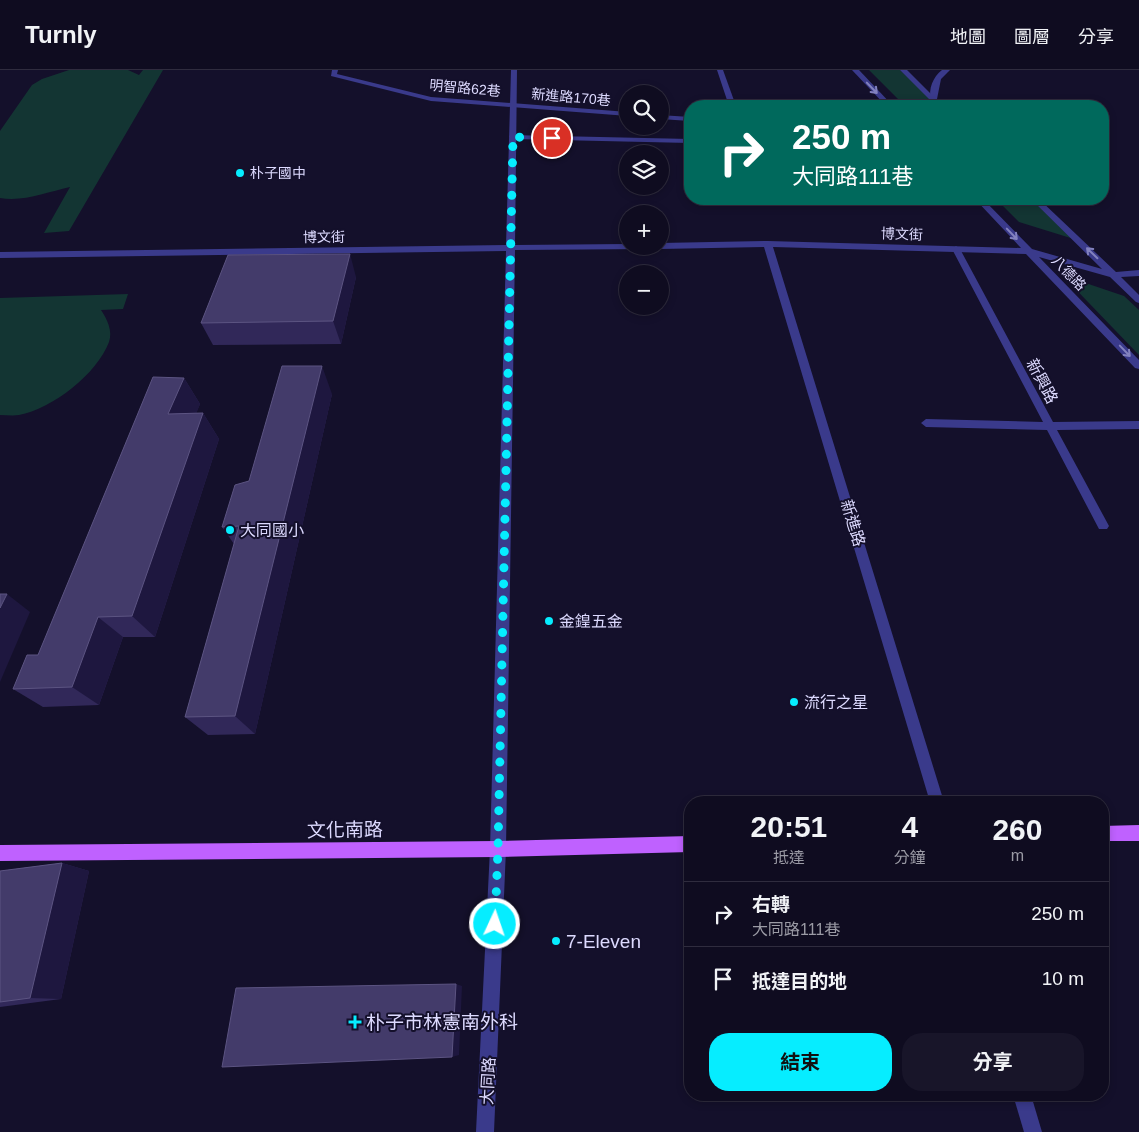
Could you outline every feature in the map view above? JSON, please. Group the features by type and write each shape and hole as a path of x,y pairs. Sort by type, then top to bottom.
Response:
{"main road":[{"path":"1109,834 1139,833"},
{"name":"文化南路","path":"0,854 498,849 684,844"}],"street":[{"name":"明智路62巷","path":"335,70 334,75 431,99 514,105"},
{"name":"大同路","path":"485,1132 498,849 514,70"},
{"path":"720,70 731,100"},
{"path":"855,70 884,100"},
{"path":"903,70 933,99"},
{"path":"933,99 933,87 943,72 947,70"},
{"name":"新進路170巷","path":"514,105 619,113"},
{"path":"669,118 684,119"},
{"path":"513,137 684,141"},
{"name":"八德路","path":"984,205 1139,366"},
{"name":"八德路","path":"1041,205 1139,300"},
{"name":"博文街","path":"669,246 768,244 1029,252 1114,275 1139,273"},
{"name":"新進路","path":"768,244 935,796"},
{"name":"博文街","path":"0,255 619,246"},
{"name":"新興路","path":"956,249 1103,526"},
{"path":"926,423 1049,426 1139,425"},
{"path":"1024,1101 1033,1132"}],"green space":[{"path":"69,70 128,70 139,75 143,70 163,70 69,231 44,233 70,187 27,198 0,198 0,131 32,85 42,79"},
{"path":"869,70 900,70 932,100 899,100"},
{"path":"1002,205 1039,205 1077,240 1019,222"},
{"path":"1062,275 1124,296 1139,310 1139,355"},
{"path":"128,294 123,309 101,310 109,325 109,342 95,366 84,378 59,398 45,406 19,415 0,415 0,298"}],"building":[{"path":"350,254 333,321 201,323 228,255"},
{"path":"282,366 322,366 235,716 185,717 239,526 222,527 235,485 249,481"},
{"path":"153,377 184,378 168,414 203,413 132,616 98,617 72,687 13,689 27,655 38,655"},
{"path":"0,594 7,594 0,608"},
{"path":"62,863 30,998 0,1002 0,871"},
{"name":"朴子市林憲南外科","path":"456,984 452,1057 222,1067 236,988"}],"place":[{"name":"朴子國中","path":"240,173"},
{"name":"大同國小","path":"230,530"},
{"name":"金鍠五金","path":"549,621"},
{"name":"流行之星","path":"794,702"},
{"name":"7-Eleven","path":"556,941"},
{"name":"朴子市林憲南外科","path":"355,1022"}],"route":[{"path":"495,924 513,137 552,138"}]}
